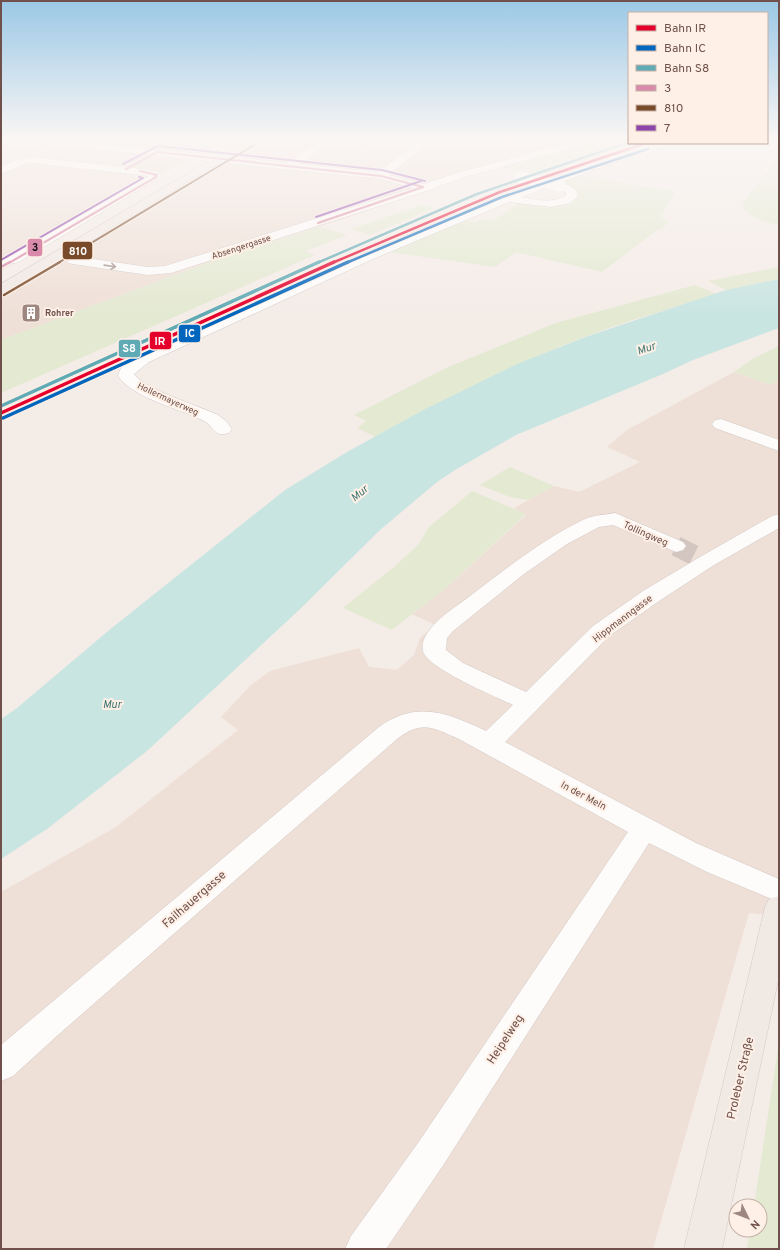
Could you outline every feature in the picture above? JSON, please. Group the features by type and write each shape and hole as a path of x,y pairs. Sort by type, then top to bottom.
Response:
{"main road":[{"path":"1,278 136,198"},
{"path":"1,290 154,198"},
{"name":"Proleber Straße","path":"703,1249 779,906"}],"street":[{"path":"1,262 14,259 119,198"},
{"name":"Absengergasse","path":"73,260 148,271 166,270 318,223 327,226 348,224 370,206 391,198"},
{"path":"508,199 544,203 563,201 569,198"},
{"name":"Hollermayerweg","path":"223,429 219,422 136,385 126,376 126,372 144,359 292,289 417,235 508,199"},
{"path":"722,424 779,446"},
{"name":"Tollingweg","path":"529,703 455,668 435,653 433,645 436,635 445,626 517,570 560,540 594,522 615,519 692,554"},
{"name":"Hippmanngasse","path":"488,744 601,631 651,596 692,554 779,520"},
{"name":"In der Meln","path":"388,733 401,724 416,718 447,724 488,744 696,856 747,880 779,892"},
{"name":"Failhauergasse","path":"1,1066 388,733"},
{"name":"Heipelweg","path":"364,1249 430,1155 644,828"}],"shaded area":[{"path":"1,198 122,198 1,271"},
{"path":"170,198 399,198 356,215 196,267 1,340 1,297"},
{"path":"734,372 771,385 779,380 779,916 749,913 653,1249 1,1249 1,892 116,827 238,730 221,717 250,686 270,671 359,648 369,667 397,670 414,655 420,638 435,625 412,614 446,588 526,515 514,508 554,486 579,492 640,462 607,447 627,430"}],"green space":[{"path":"575,198 671,198 663,213 659,216 669,222 602,272 516,252 495,267 383,251 460,220 476,223 481,219 493,221 516,205 513,202 570,201"},
{"path":"746,198 779,198 779,225 757,219 747,213 742,204"},
{"path":"423,205 434,208 370,235 351,229"},
{"path":"319,227 348,235 305,251 315,255 1,393 1,340 196,267"},
{"path":"779,267 779,279 726,290 708,281"},
{"path":"695,285 717,294 587,336 533,358 427,409 376,437 357,428 366,421 354,415 446,368 556,323"},
{"path":"779,346 779,380 771,385 734,372 754,358"},
{"path":"510,467 554,486 528,500 510,497 480,485"},
{"path":"472,491 526,514 446,588 392,630 343,608 395,566 418,545 429,527"},
{"path":"779,1042 779,1249 747,1249 749,1238 768,1238 768,1198 755,1198"}],"water":[{"name":"Mur","path":"779,279 779,328 693,360 516,435 437,482 380,530 298,611 147,751 47,829 1,859 1,719 17,708 108,631 285,490 347,452 425,409 517,364 588,336 726,290"}],"tunnel":[{"path":"676,546 694,555"}],"rail line":[{"name":"S8","path":"1,406 297,271 467,198"},
{"name":"IR","path":"1,413 359,250 484,198"},
{"name":"IC","path":"3,418 361,256 500,198"}],"transit line":[{"name":"7","path":"1,260 108,198"},
{"name":"3","path":"1,267 119,198"},
{"name":"810","path":"4,295 165,198"},
{"name":"7","path":"316,217 370,198"},
{"name":"3","path":"318,223 390,198"}],"place":[{"name":"Rohrer","path":"31,313"}]}
